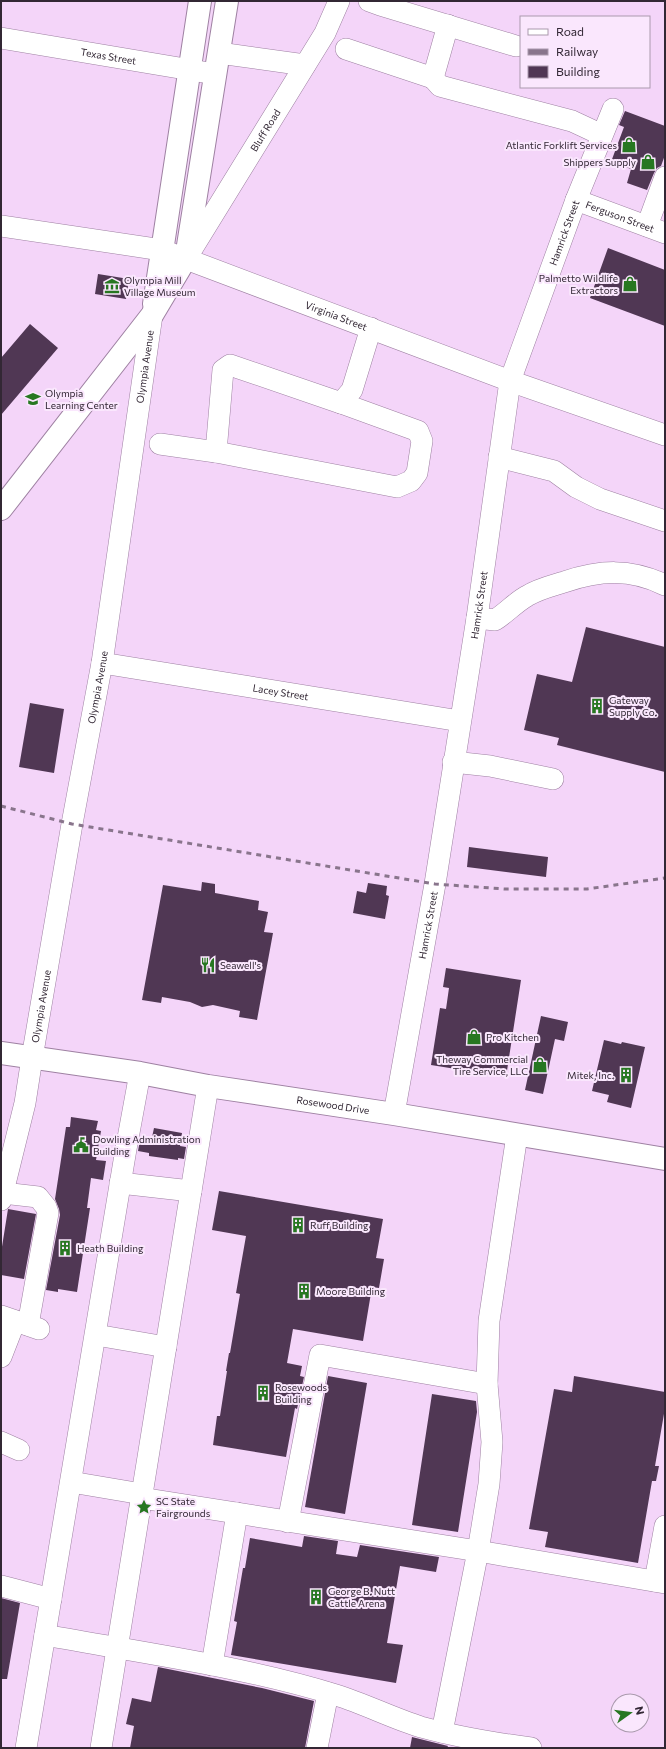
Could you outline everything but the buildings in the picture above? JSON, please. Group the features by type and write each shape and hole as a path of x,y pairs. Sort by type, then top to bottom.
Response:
{"main road":[{"name":"Olympia Avenue","path":"152,315 191,69 200,1"},
{"name":"Olympia Avenue","path":"152,315 186,258 227,1"},
{"path":"1,509 152,315"},
{"name":"Rosewood Drive","path":"1,1053 140,1073 208,1086 394,1114 665,1158"}],"street":[{"name":"Bluff Road","path":"186,258 325,33 339,1"},
{"path":"369,1 380,6 516,46"},
{"path":"433,78 448,25"},
{"name":"Texas Street","path":"1,38 215,74"},
{"path":"346,49 433,78 440,86 572,121 602,135"},
{"path":"219,53 305,65"},
{"name":"Hamrick Street","path":"394,1114 435,884 476,618 510,381 576,200 613,109"},
{"path":"656,230 665,177"},
{"path":"198,180 228,191"},
{"name":"Ferguson Street","path":"576,200 656,230"},
{"name":"Virginia Street","path":"1,226 162,250 510,381 665,435"},
{"name":"Olympia Avenue","path":"2,1196 26,1104 32,1058 102,663 152,315"},
{"path":"341,403 352,390 371,328"},
{"path":"160,444 216,452 397,487 411,481 417,473 422,441 418,431 230,365 223,370 216,452"},
{"path":"499,457 554,471 576,487 600,500 665,521"},
{"path":"476,618 495,620 525,597 540,589 588,574 618,572 650,578 665,585"},
{"name":"Lacey Street","path":"102,663 460,721"},
{"path":"453,762 490,766 553,779"},
{"path":"26,1748 96,1335 120,1183 140,1073"},
{"path":"101,1748 208,1086"},
{"path":"442,1732 485,1518 492,1462 491,1421 487,1384 489,1321 517,1135"},
{"path":"120,1183 191,1191"},
{"path":"1,1357 21,1323 48,1213 46,1206 38,1197 2,1196"},
{"path":"96,1335 166,1347"},
{"path":"288,1522 320,1355 487,1384"},
{"path":"71,1482 237,1514 478,1551 660,1582 665,1526"},
{"path":"212,1665 237,1514"},
{"path":"1,1586 51,1599"},
{"path":"45,1635 212,1665 328,1693 420,1726 442,1732 469,1739 531,1748"},
{"path":"317,1748 328,1693"}],"railway":[{"path":"1,806 72,824 435,884 505,889 587,889 665,878"}],"place":[{"name":"Atlantic Forklift Services","path":"629,145"},
{"name":"Shippers Supply","path":"648,162"},
{"name":"Palmetto Wildlife Extractors","path":"630,284"},
{"name":"Olympia Mill Village Museum","path":"112,286"},
{"name":"Olympia Learning Center","path":"33,399"},
{"name":"Gateway Supply Co.","path":"597,706"},
{"name":"Seawell's","path":"208,965"},
{"name":"Pro Kitchen","path":"474,1037"},
{"name":"Theway Commercial Tire Service, LLC","path":"540,1065"},
{"name":"Mitek, Inc.","path":"626,1075"},
{"name":"Dowling Administration Building","path":"81,1145"},
{"name":"Ruff Building","path":"298,1225"},
{"name":"Heath Building","path":"65,1248"},
{"name":"Moore Building","path":"304,1291"},
{"name":"Rosewoods Building","path":"263,1393"},
{"name":"SC State Fairgrounds","path":"144,1507"},
{"name":"George B. Nutt Cattle Arena","path":"316,1597"}]}
